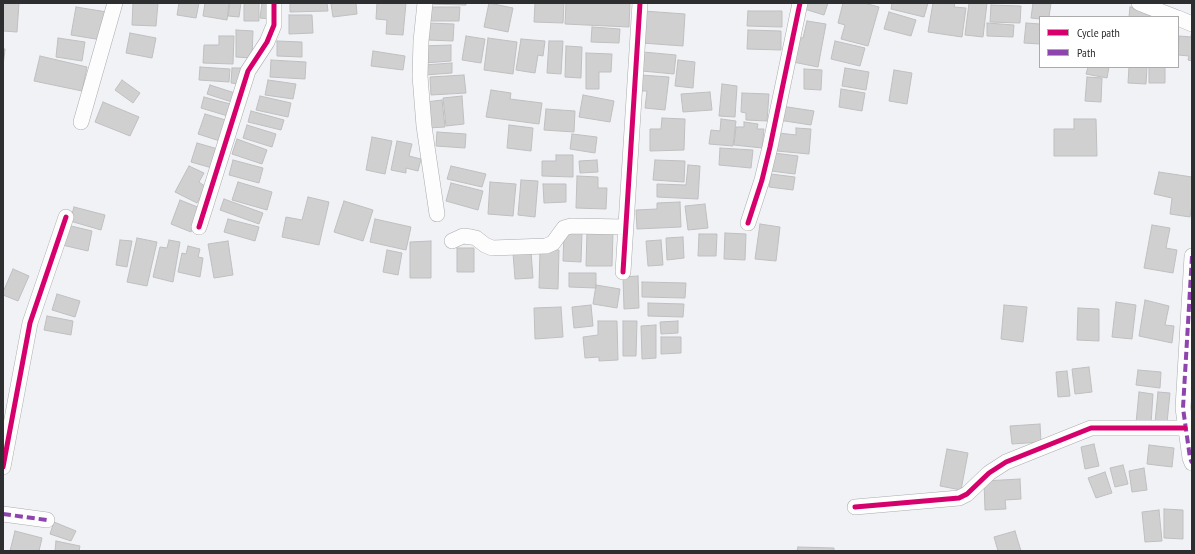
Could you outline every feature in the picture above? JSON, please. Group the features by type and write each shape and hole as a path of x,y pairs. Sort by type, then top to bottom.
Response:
{"street":[{"path":"81,122 115,3"},
{"path":"198,227 248,71 267,42 274,25 274,3"},
{"path":"425,3 421,41 420,76 425,132 437,214"},
{"path":"623,272 640,3"},
{"path":"748,223 762,180 770,147 800,3"},
{"path":"1139,3 1172,16"},
{"path":"1179,18 1192,24"},
{"path":"3,468 30,323 66,217"},
{"path":"452,241 463,236 471,236 492,248 546,246 552,243 564,228 570,226 626,226"},
{"path":"1192,256 1189,348 1183,408 1185,428 1192,463"},
{"path":"855,507 958,498 968,494 989,473 1006,462 1091,428 1185,428"},
{"path":"3,514 47,520"}],"building":[{"path":"3,3 19,3 17,32 3,31"},
{"path":"133,3 158,3 156,26 132,25"},
{"path":"179,3 199,3 196,18 177,15"},
{"path":"205,3 229,3 227,20 203,16"},
{"path":"230,3 241,3 239,17 228,16"},
{"path":"244,3 259,3 259,21 244,21"},
{"path":"262,3 272,3 270,19 260,18"},
{"path":"290,3 327,3 328,11 290,12"},
{"path":"356,3 357,14 333,17 331,4"},
{"path":"377,3 406,3 403,35 386,34 387,20 376,19"},
{"path":"466,3 466,5 429,4"},
{"path":"489,3 513,8 508,32 484,27"},
{"path":"535,3 564,3 563,23 534,22"},
{"path":"566,3 630,3 629,27 565,24"},
{"path":"803,3 828,3 824,15 801,8"},
{"path":"843,3 864,3 879,7 868,46 841,39 845,25 838,23"},
{"path":"892,3 928,3 924,17 891,9"},
{"path":"933,3 955,3 954,7 966,8 962,37 928,32"},
{"path":"969,3 987,3 983,37 965,35"},
{"path":"1033,3 1051,3 1049,16 1039,16 1039,19 1031,18"},
{"path":"991,5 1021,6 1020,23 990,22"},
{"path":"76,7 107,12 102,40 71,35"},
{"path":"429,7 460,7 459,21 429,21"},
{"path":"1130,7 1151,9 1150,16 1129,16"},
{"path":"644,11 685,14 683,46 642,43"},
{"path":"748,11 782,11 782,27 747,26"},
{"path":"889,12 916,20 911,36 884,29"},
{"path":"289,15 312,15 313,33 289,34"},
{"path":"807,21 826,24 818,67 793,62 798,37 803,38"},
{"path":"428,23 454,24 453,41 427,40"},
{"path":"987,23 1014,25 1013,37 987,36"},
{"path":"1026,23 1039,24 1039,44 1024,43"},
{"path":"592,27 620,29 619,43 591,42"},
{"path":"236,30 253,31 252,58 236,57"},
{"path":"748,30 781,31 781,50 747,49"},
{"path":"1192,30 1192,61 1188,60 1189,56 1179,55 1179,36 1191,37"},
{"path":"130,33 156,38 152,58 126,53"},
{"path":"219,36 234,36 233,64 203,63 204,45 219,45"},
{"path":"466,36 485,39 481,63 462,60"},
{"path":"58,38 85,42 82,61 56,57"},
{"path":"488,38 517,42 513,74 484,70"},
{"path":"521,39 545,41 543,56 538,55 535,73 516,70"},
{"path":"277,41 302,42 302,57 277,56"},
{"path":"549,41 563,41 561,74 547,73"},
{"path":"835,41 865,48 860,66 831,59"},
{"path":"451,45 451,61 424,63 422,46"},
{"path":"566,46 582,47 581,78 565,77"},
{"path":"3,49 5,49 3,66"},
{"path":"373,51 405,56 403,70 371,66"},
{"path":"643,52 676,55 674,74 642,71"},
{"path":"586,53 612,54 611,72 599,72 599,89 586,89"},
{"path":"40,56 87,67 82,91 34,81"},
{"path":"271,60 306,62 305,79 270,77"},
{"path":"678,60 695,62 693,88 675,86"},
{"path":"452,63 452,73 425,75 424,65"},
{"path":"200,67 230,69 229,82 199,80"},
{"path":"232,68 241,68 240,84 231,83"},
{"path":"845,68 869,72 866,90 842,86"},
{"path":"1088,68 1109,68 1107,78 1086,74"},
{"path":"1129,68 1147,68 1146,84 1128,83"},
{"path":"1149,68 1165,68 1165,83 1149,83"},
{"path":"804,69 822,70 821,90 804,89"},
{"path":"894,70 912,73 907,104 889,101"},
{"path":"464,75 466,93 431,95 430,77"},
{"path":"641,75 669,77 665,110 645,108 647,91 640,91"},
{"path":"1087,77 1102,78 1101,102 1085,101"},
{"path":"122,80 140,93 133,103 115,90"},
{"path":"268,80 296,84 293,99 265,95"},
{"path":"722,84 737,86 735,117 719,116"},
{"path":"210,85 238,94 235,103 207,94"},
{"path":"841,89 865,93 862,111 839,107"},
{"path":"491,90 511,93 510,99 542,103 539,124 486,117"},
{"path":"710,92 712,110 683,112 681,94"},
{"path":"742,93 769,94 767,121 746,120 746,113 741,112"},
{"path":"583,95 614,101 610,122 579,117"},
{"path":"260,96 291,103 288,117 256,110"},
{"path":"462,96 464,124 446,126 443,98"},
{"path":"204,97 234,105 231,117 201,108"},
{"path":"442,100 445,127 428,128 426,102"},
{"path":"103,102 139,117 130,136 95,122"},
{"path":"781,106 814,111 811,125 778,120"},
{"path":"546,109 575,111 574,132 544,130"},
{"path":"251,111 284,120 281,130 248,122"},
{"path":"205,114 229,121 223,142 198,134"},
{"path":"662,118 685,119 684,150 650,151 650,129 661,129"},
{"path":"721,119 736,121 733,146 709,144 711,130 720,131"},
{"path":"1074,119 1096,119 1097,156 1054,156 1054,129 1074,129"},
{"path":"744,122 758,124 757,129 764,129 762,148 734,145 736,127 744,127"},
{"path":"247,125 276,134 272,147 243,138"},
{"path":"509,125 533,128 531,151 507,148"},
{"path":"796,128 811,129 809,154 777,151 779,133 796,135"},
{"path":"437,132 466,134 465,148 436,146"},
{"path":"572,134 597,137 595,153 570,149"},
{"path":"372,137 392,141 385,174 366,170"},
{"path":"237,139 267,150 262,164 232,154"},
{"path":"397,141 412,144 409,156 421,159 418,171 406,168 406,173 391,170"},
{"path":"197,143 218,149 212,168 191,162"},
{"path":"720,148 753,150 751,168 719,165"},
{"path":"774,153 798,156 795,174 771,171"},
{"path":"556,155 573,155 573,177 542,176 542,161 556,161"},
{"path":"233,160 263,168 259,183 229,175"},
{"path":"597,160 598,172 580,173 579,161"},
{"path":"655,160 685,161 684,182 653,180"},
{"path":"688,165 700,166 698,199 657,197 657,184 686,185"},
{"path":"189,166 204,173 199,182 206,187 197,203 175,192"},
{"path":"451,166 486,174 482,187 447,179"},
{"path":"1159,172 1192,177 1192,205 1190,217 1170,214 1172,198 1154,194"},
{"path":"771,174 795,177 793,190 769,187"},
{"path":"577,176 598,177 598,188 607,188 606,209 576,208"},
{"path":"521,180 538,181 535,217 518,215"},
{"path":"238,182 272,192 267,210 232,200"},
{"path":"490,182 516,184 513,216 488,214"},
{"path":"451,183 483,191 478,210 446,201"},
{"path":"543,184 566,184 566,202 544,203"},
{"path":"308,197 329,202 319,245 282,237 286,217 302,220"},
{"path":"224,199 263,213 259,224 220,210"},
{"path":"180,200 200,208 191,232 171,224"},
{"path":"344,201 373,210 363,241 334,232"},
{"path":"680,202 681,227 637,229 636,210 657,209 657,203"},
{"path":"705,204 708,228 688,230 685,206"},
{"path":"74,207 105,215 101,230 70,221"},
{"path":"228,219 259,227 255,241 224,232"},
{"path":"375,219 411,227 406,250 370,242"},
{"path":"760,224 780,227 776,261 755,259"},
{"path":"67,225 92,231 88,251 62,245"},
{"path":"1152,225 1170,228 1166,248 1177,250 1173,273 1144,268"},
{"path":"587,231 613,231 612,266 586,266"},
{"path":"564,232 582,232 581,262 563,261"},
{"path":"725,233 746,234 745,260 724,259"},
{"path":"699,234 717,234 716,256 698,256"},
{"path":"683,237 684,258 667,260 666,238"},
{"path":"137,238 157,242 147,286 127,282"},
{"path":"120,240 132,241 127,267 116,265"},
{"path":"169,240 180,242 173,282 153,277 160,247 167,248"},
{"path":"661,240 663,265 648,266 646,241"},
{"path":"228,241 233,275 214,278 208,244"},
{"path":"431,241 431,278 410,278 410,242"},
{"path":"188,246 200,249 198,257 203,258 200,277 178,272 182,253 186,254"},
{"path":"457,248 474,248 474,272 457,272"},
{"path":"387,250 402,253 398,275 383,272"},
{"path":"540,250 559,250 558,289 539,288"},
{"path":"531,252 533,278 515,279 513,253"},
{"path":"13,269 29,276 18,301 3,295"},
{"path":"569,273 596,273 596,288 569,287"},
{"path":"638,276 639,308 624,309 623,277"},
{"path":"642,282 686,283 685,298 642,297"},
{"path":"596,285 620,289 617,308 593,304"},
{"path":"57,294 80,301 75,317 52,310"},
{"path":"1145,300 1169,306 1165,325 1174,326 1172,343 1139,336"},
{"path":"1116,302 1136,305 1132,339 1112,337"},
{"path":"648,303 684,304 683,317 648,316"},
{"path":"591,305 593,326 574,328 572,307"},
{"path":"1004,305 1027,307 1023,342 1001,339"},
{"path":"561,307 563,337 535,339 534,308"},
{"path":"1078,308 1099,309 1099,341 1077,340"},
{"path":"47,316 73,321 71,335 44,330"},
{"path":"598,321 617,321 618,360 599,361 599,357 585,358 583,337 598,335"},
{"path":"623,321 637,321 636,356 623,356"},
{"path":"678,321 678,333 661,334 660,322"},
{"path":"656,325 656,358 642,359 641,326"},
{"path":"661,337 681,337 681,353 661,354"},
{"path":"1089,367 1092,392 1075,394 1072,369"},
{"path":"1138,370 1161,372 1160,388 1136,385"},
{"path":"1067,371 1070,396 1058,397 1056,372"},
{"path":"1139,392 1153,394 1151,424 1136,423"},
{"path":"1158,392 1170,393 1167,423 1155,422"},
{"path":"1040,424 1041,442 1012,444 1010,426"},
{"path":"1094,444 1099,466 1085,469 1081,447"},
{"path":"1149,445 1174,448 1172,467 1147,464"},
{"path":"947,449 968,453 961,490 940,486"},
{"path":"1123,465 1128,484 1115,487 1110,468"},
{"path":"1144,468 1147,490 1132,492 1129,471"},
{"path":"1105,472 1112,493 1096,498 1088,478"},
{"path":"1020,479 1021,499 1005,500 1006,509 985,510 984,481"},
{"path":"1164,509 1183,510 1183,539 1164,538"},
{"path":"1159,510 1162,541 1145,542 1142,512"},
{"path":"54,522 76,531 71,541 50,534"},
{"path":"15,531 42,538 39,551 10,551"},
{"path":"1015,531 1021,551 998,551 994,537"},
{"path":"56,541 80,546 79,551 55,551"},
{"path":"798,547 834,548 834,551 797,551"}],"marked path":[{"path":"1192,256 1183,408 1192,463"},
{"path":"3,514 47,520"}],"cycle path":[{"path":"199,227 248,71 267,42 274,25 274,3"},
{"path":"623,272 640,3"},
{"path":"748,223 762,180 770,147 800,3"},
{"path":"3,467 30,323 66,217"},
{"path":"855,507 959,498 967,494 989,473 1006,462 1091,428 1185,428"}]}
